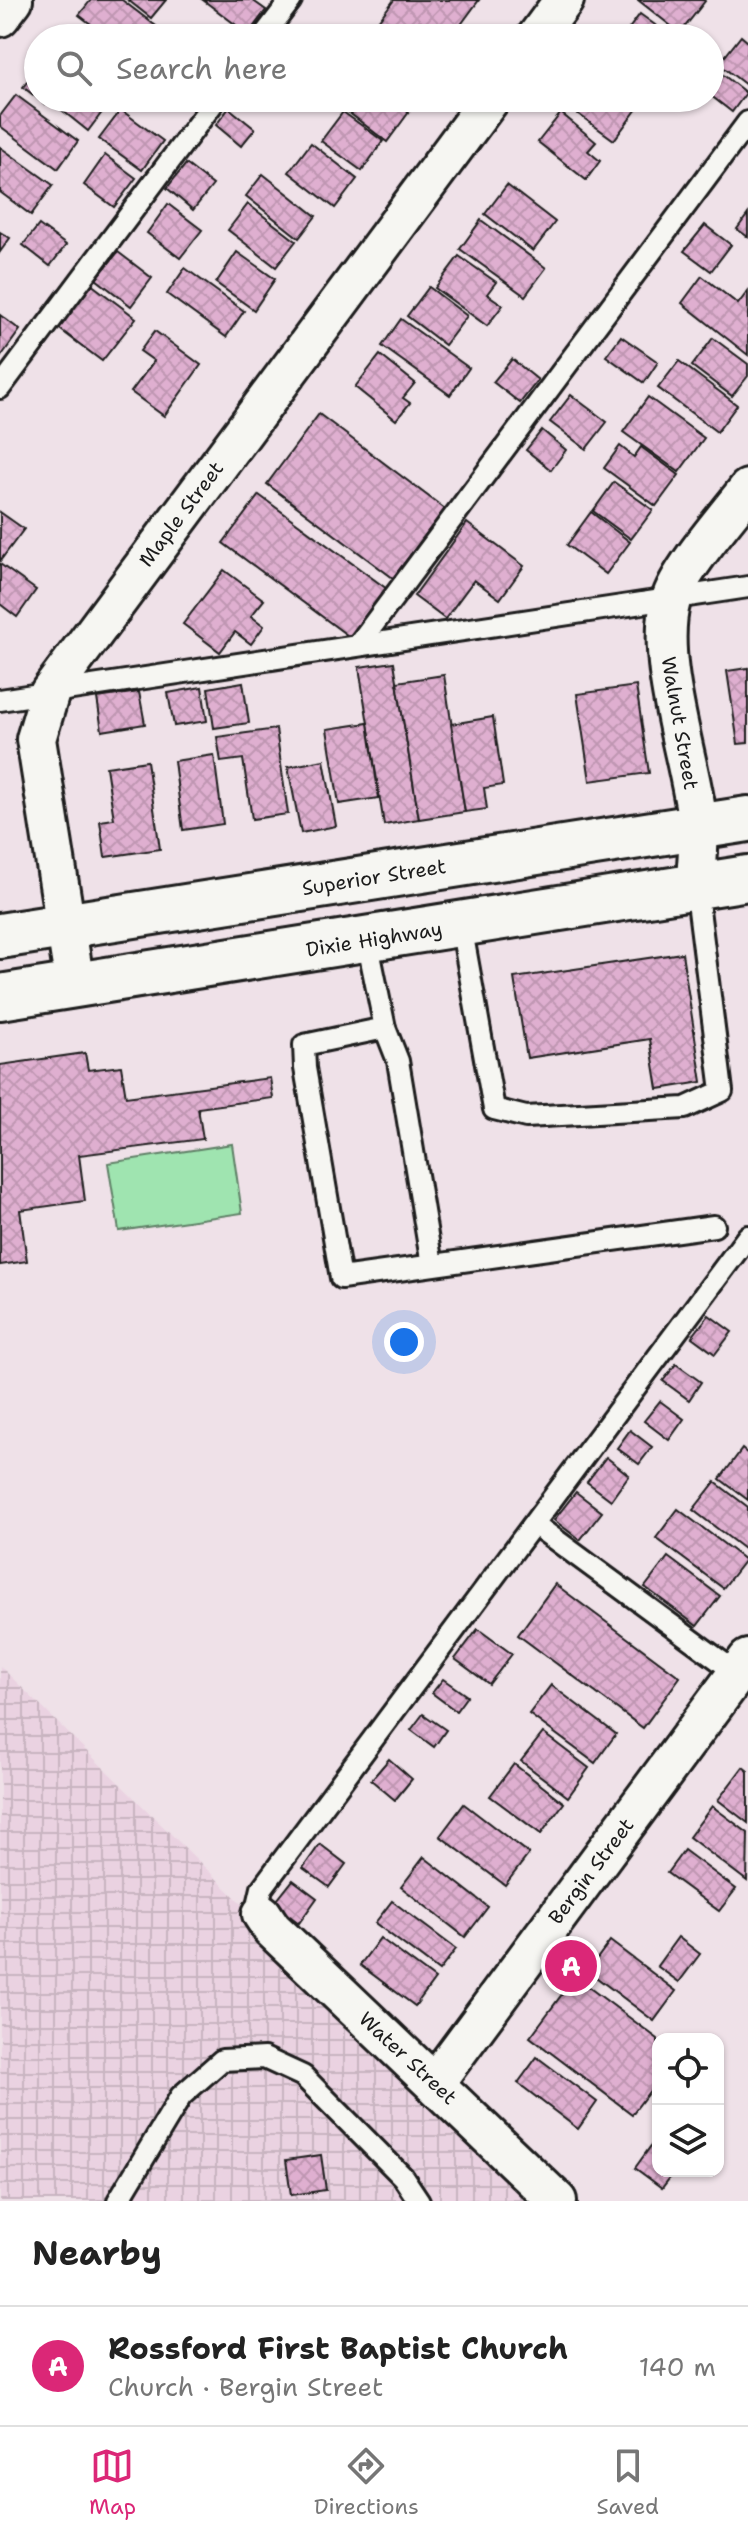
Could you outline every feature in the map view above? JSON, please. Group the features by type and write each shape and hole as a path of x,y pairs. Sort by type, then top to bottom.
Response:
{"main road":[{"name":"Superior Street","path":"0,936 748,819"},
{"name":"Dixie Highway","path":"0,997 748,878"}],"street":[{"path":"0,17 13,0"},
{"path":"546,24 564,0"},
{"name":"Maple Street","path":"75,985 36,739 50,692 481,112"},
{"name":"Walnut Street","path":"696,886 698,826 670,678 667,643 671,599 684,575 748,489"},
{"name":"Bergin Street","path":"435,2082 744,1672"},
{"name":"Water Street","path":"262,1914 272,1929 557,2201"}],"lane":[{"path":"273,24 291,0"},
{"path":"0,388 207,112"},
{"path":"358,645 748,122"},
{"path":"0,700 748,587"},
{"path":"461,925 494,1109 526,1117 685,1108 722,1091 696,886"},
{"path":"367,940 385,1028 398,1061 432,1265"},
{"path":"385,1028 304,1045 305,1068 341,1278 714,1226"},
{"path":"262,1914 259,1901 262,1888 748,1236"},
{"path":"534,1524 744,1672"},
{"path":"118,2201 181,2096 222,2060 264,2058 303,2076 403,2177 419,2201"}],"shaded area":[{"path":"0,1666 237,1899 542,2201 0,2201"}],"green space":[{"path":"232,1144 242,1213 119,1231 108,1163"}],"building":[{"path":"91,0 122,0 153,24 91,24 79,15"},
{"path":"128,0 166,0 151,18"},
{"path":"203,0 252,0 266,10 256,24 235,24"},
{"path":"394,0 479,0 461,24 376,24"},
{"path":"638,0 705,1 687,24 669,24"},
{"path":"640,14 654,24 632,24"},
{"path":"741,36 748,42 746,85 724,68 724,58"},
{"path":"724,76 746,93 732,112 724,106"},
{"path":"16,95 24,101 24,112 39,112 78,141 58,169 0,126 0,116"},
{"path":"64,112 102,112 88,131"},
{"path":"119,112 124,112 163,141 142,170 99,139"},
{"path":"226,112 234,112 255,129 241,146 216,125"},
{"path":"343,112 383,141 362,171 321,141"},
{"path":"348,112 409,112 387,142"},
{"path":"576,112 635,112 614,140"},
{"path":"561,113 596,142 588,151 600,161 586,180 538,142"},
{"path":"311,143 357,179 335,208 289,172"},
{"path":"0,147 53,185 31,215 0,192"},
{"path":"105,155 136,178 114,207 84,185"},
{"path":"186,164 213,185 193,210 167,188"},
{"path":"263,174 316,216 299,238 246,196"},
{"path":"507,185 555,222 533,251 485,214"},
{"path":"168,204 202,230 180,258 147,233"},
{"path":"248,204 296,241 276,267 228,230"},
{"path":"748,214 748,237 737,229"},
{"path":"481,220 546,268 525,296 460,249"},
{"path":"39,225 66,245 50,266 23,245"},
{"path":"705,225 731,245 711,271 684,251"},
{"path":"0,232 10,238 0,252"},
{"path":"118,252 152,278 131,306 96,279"},
{"path":"237,252 275,279 254,310 216,283"},
{"path":"459,256 496,282 487,294 503,305 487,326 435,288"},
{"path":"185,268 244,311 226,337 167,294"},
{"path":"702,276 738,304 748,291 748,355 682,303"},
{"path":"91,284 136,318 102,361 57,327"},
{"path":"429,287 467,316 445,345 407,316"},
{"path":"0,315 20,330 0,358"},
{"path":"401,319 469,368 450,395 382,346"},
{"path":"155,331 201,365 164,416 131,392 154,361 140,351"},
{"path":"621,336 658,362 644,383 606,356"},
{"path":"713,338 748,364 748,376 732,396 692,366"},
{"path":"380,355 415,383 403,398 410,403 396,420 355,387"},
{"path":"512,359 538,380 520,403 493,382"},
{"path":"679,361 737,405 717,432 658,388"},
{"path":"571,395 607,422 586,449 550,422"},
{"path":"648,397 704,438 679,472 623,432"},
{"path":"319,414 445,509 393,578 267,484"},
{"path":"542,430 566,450 551,470 526,450"},
{"path":"620,446 634,457 641,447 679,475 656,506 604,468"},
{"path":"614,482 653,510 631,539 593,511"},
{"path":"259,495 387,589 351,638 223,543"},
{"path":"0,512 24,529 0,561"},
{"path":"591,512 630,542 606,574 567,545"},
{"path":"467,523 524,566 500,599 474,580 445,619 414,596"},
{"path":"0,564 36,590 17,617 0,604"},
{"path":"224,570 264,600 251,616 264,626 251,644 235,632 220,652 183,624"},
{"path":"394,662 419,819 384,825 359,667"},
{"path":"748,668 748,743 738,744 727,671"},
{"path":"444,675 465,812 419,819 397,682"},
{"path":"243,682 249,723 214,728 208,688"},
{"path":"636,686 649,773 590,781 577,694"},
{"path":"202,687 207,721 174,726 168,693"},
{"path":"139,692 145,724 102,731 97,698"},
{"path":"493,717 503,785 484,788 487,809 465,812 451,724"},
{"path":"368,723 379,798 339,804 327,729"},
{"path":"276,729 288,814 252,819 243,759 221,762 217,737"},
{"path":"214,755 223,824 183,830 174,761"},
{"path":"324,760 336,826 301,833 288,767"},
{"path":"147,761 160,849 105,857 100,821 114,819 106,767"},
{"path":"682,953 702,1082 658,1089 650,1039 527,1058 514,978"},
{"path":"85,1053 88,1070 121,1066 126,1097 270,1078 273,1098 198,1108 203,1139 79,1155 85,1201 20,1210 27,1261 0,1265 0,1065"},
{"path":"709,1315 732,1332 715,1354 692,1337"},
{"path":"676,1364 701,1382 689,1400 663,1381"},
{"path":"660,1401 684,1419 669,1440 644,1421"},
{"path":"630,1430 652,1447 639,1464 617,1448"},
{"path":"742,1449 748,1454 748,1500 720,1479"},
{"path":"606,1457 629,1475 611,1500 587,1482"},
{"path":"715,1482 748,1507 748,1552 693,1510"},
{"path":"576,1492 602,1512 580,1540 554,1520"},
{"path":"678,1509 745,1560 723,1588 656,1538"},
{"path":"668,1557 720,1596 697,1626 645,1587"},
{"path":"555,1584 680,1677 643,1728 518,1635"},
{"path":"478,1629 512,1654 489,1684 455,1659"},
{"path":"443,1679 467,1696 456,1711 432,1693"},
{"path":"551,1685 616,1734 595,1763 529,1714"},
{"path":"423,1714 446,1730 434,1747 411,1730"},
{"path":"543,1733 589,1768 568,1797 521,1761"},
{"path":"389,1759 412,1779 395,1800 371,1780"},
{"path":"514,1764 564,1803 541,1834 490,1796"},
{"path":"743,1767 748,1771 748,1823 718,1800"},
{"path":"464,1804 529,1854 505,1885 440,1836"},
{"path":"712,1806 748,1833 747,1881 689,1837"},
{"path":"320,1844 346,1864 329,1887 303,1868"},
{"path":"684,1850 736,1889 719,1911 667,1873"},
{"path":"424,1857 488,1907 465,1937 401,1887"},
{"path":"293,1880 317,1898 299,1923 274,1904"},
{"path":"392,1901 456,1949 439,1971 375,1923"},
{"path":"678,1937 700,1954 679,1982 657,1966"},
{"path":"380,1938 435,1979 415,2006 360,1965"},
{"path":"610,1941 676,1991 654,2021 588,1971"},
{"path":"575,1977 652,2035 652,2088 632,2114 530,2037"},
{"path":"537,2057 597,2102 578,2129 518,2083"},
{"path":"652,2144 652,2177 670,2177 662,2188 635,2168"},
{"path":"321,2155 326,2190 291,2195 286,2160"}],"place":[{"name":"Rossford First Baptist Church","path":"571,1966"}]}
